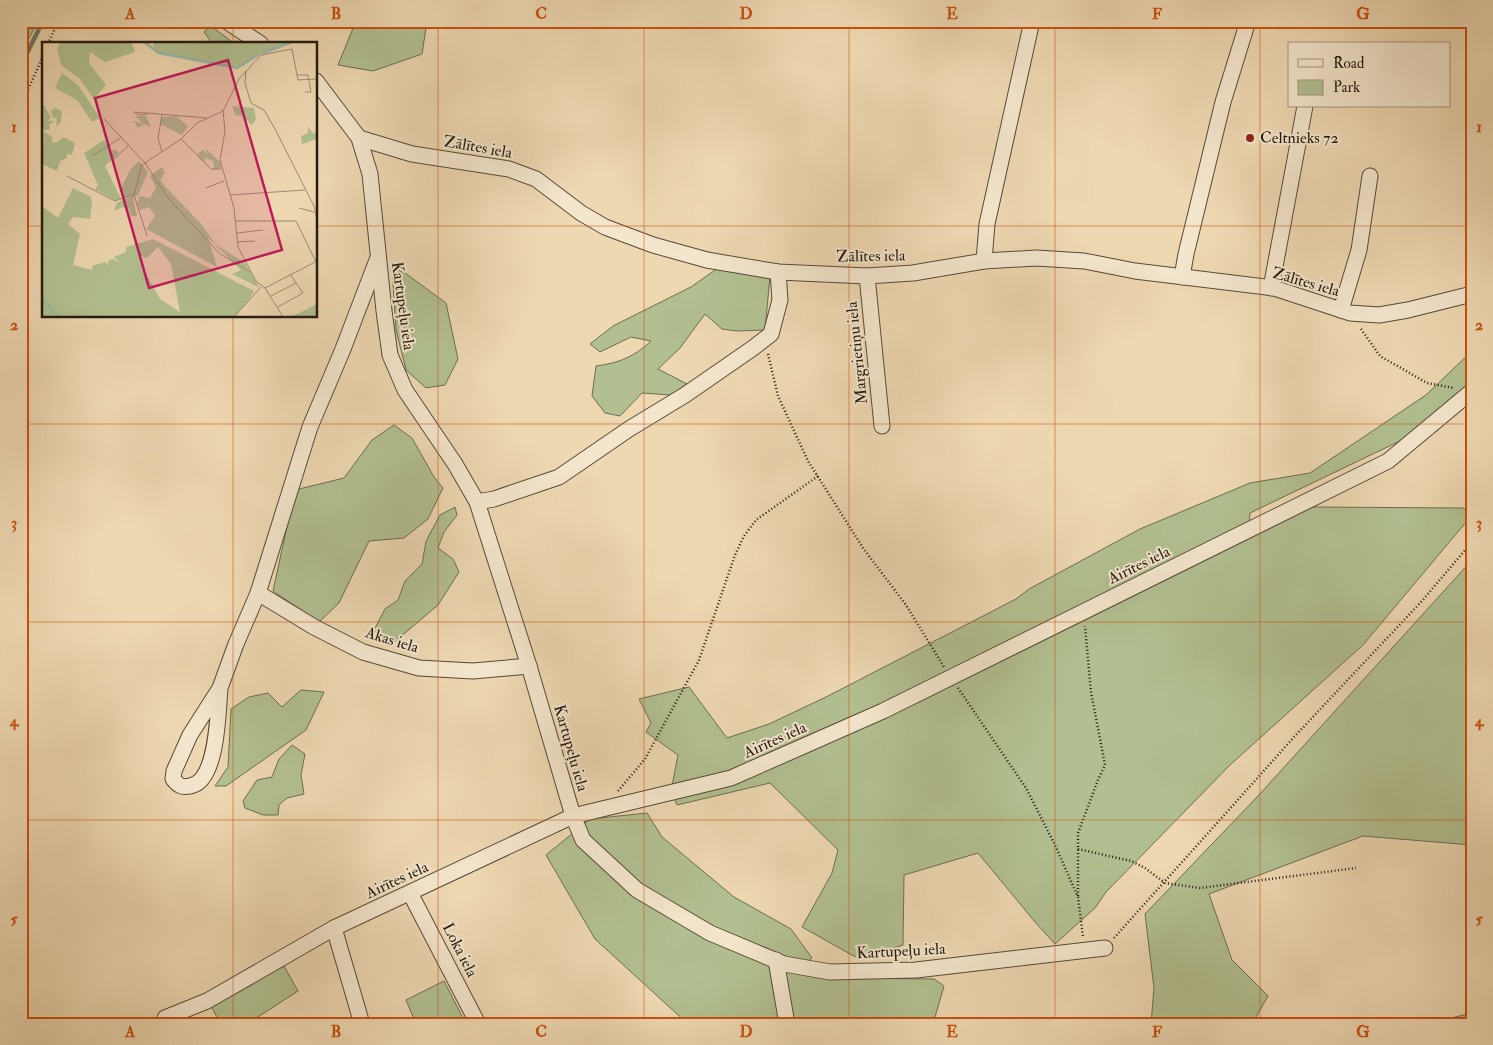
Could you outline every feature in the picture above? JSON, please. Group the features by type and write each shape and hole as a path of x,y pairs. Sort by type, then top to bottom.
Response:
{"street":[{"path":"226,21 259,42"},
{"path":"984,261 988,224 1032,21"},
{"path":"1182,277 1223,102 1248,21"},
{"path":"318,84 359,138"},
{"path":"1271,288 1306,108"},
{"name":"Zālītes iela","path":"359,138 412,154 509,169 536,179 581,213 604,227 653,245 707,260 778,272 867,276 913,273 984,261 1036,258 1084,261 1182,277 1271,288 1346,312 1379,315 1472,294"},
{"name":"Kartupeļu iela","path":"359,138 370,174 390,354 404,390 455,464 477,502 529,666 573,816 583,840 637,890 710,933 784,964 830,972 916,970 1105,948"},
{"path":"1346,312 1359,250 1370,176"},
{"path":"220,688 213,756 201,781 194,786 184,787 178,785 173,779 174,770 190,736 220,688 258,593 310,427 344,349 378,257"},
{"path":"477,502 494,499 558,477 629,429 685,395 762,341 771,334 780,300 778,272"},
{"name":"Margrietiņu iela","path":"867,276 882,426"},
{"name":"Airītes iela","path":"166,1018 207,1001 334,928 573,816 731,778 883,712 1388,461 1467,390"},
{"name":"Akas iela","path":"258,593 314,627 363,652 418,668 473,671 529,666"},
{"name":"Loka iela","path":"410,893 478,1024"},
{"path":"334,928 362,1024"},
{"path":"776,960 787,1024"}],"path":[{"path":"49,42 58,21"},
{"path":"21,105 42,58"},
{"path":"1346,312 1380,356 1427,383 1467,390"},
{"path":"762,341 770,356 778,396 808,461 863,548 906,606 951,678 1026,788 1054,842 1078,897"},
{"path":"603,809 646,759 680,698 699,660 735,555 744,536 756,520 818,476"},
{"path":"1105,948 1295,736 1421,602 1472,542"},
{"path":"1084,612 1091,692 1106,765 1098,780 1078,833 1078,897 1085,950"},
{"path":"1078,849 1130,861 1145,868 1165,883 1200,888 1356,868"}],"green space":[{"path":"21,21 38,21 21,54"},
{"path":"356,21 427,21 422,54 373,71 338,65"},
{"path":"211,26 232,42 212,42 204,32"},
{"path":"392,268 405,273 446,303 458,359 445,385 426,388 406,370 396,330"},
{"path":"718,268 770,276 765,330 737,331 722,329 705,314 680,348 658,369 687,384 671,395 642,393 620,416 605,413 592,396 596,366 626,358 651,341 631,337 600,352 590,344 613,326 691,287"},
{"path":"1472,351 1472,386 1404,439 1250,513 1249,528 1314,507 1462,508 1472,510 1472,515 1363,645 1230,765 1106,892 1095,908 1055,944 978,853 904,875 903,945 859,959 802,927 832,873 838,850 770,783 677,805 671,791 678,755 646,732 651,723 639,699 689,687 727,738 769,724 826,697 1016,599 1029,589 1140,529 1250,483 1310,473 1426,395"},
{"path":"394,425 412,438 434,477 443,488 428,519 404,538 369,541 339,603 319,622 273,591 295,490 344,478 372,440"},
{"path":"455,507 457,515 444,532 438,548 453,559 459,572 438,605 392,644 374,630 385,609 398,600 405,581 422,564 426,541 440,515"},
{"path":"1472,560 1472,845 1363,836 1209,894 1232,960 1268,996 1252,1024 1151,1024 1154,988 1145,914 1258,796"},
{"path":"301,690 324,692 306,730 226,786 215,786 228,767 231,709 249,697 268,693 282,707"},
{"path":"292,745 305,754 301,775 304,794 287,798 279,805 278,815 263,815 245,808 243,801 257,780 272,777 279,759"},
{"path":"647,813 662,837 734,897 791,929 812,958 796,972 834,978 934,979 944,986 933,1024 688,1024 595,939 546,855 590,819"},
{"path":"284,966 298,991 247,1024 221,1024 209,1003"},
{"path":"444,981 466,1024 416,1024 406,1000"},
{"path":"1472,1013 1472,1024 1426,1024"}],"waterway":[{"path":"21,65 43,21"}],"place":[{"name":"Celtnieks 72","path":"1250,138"}]}
